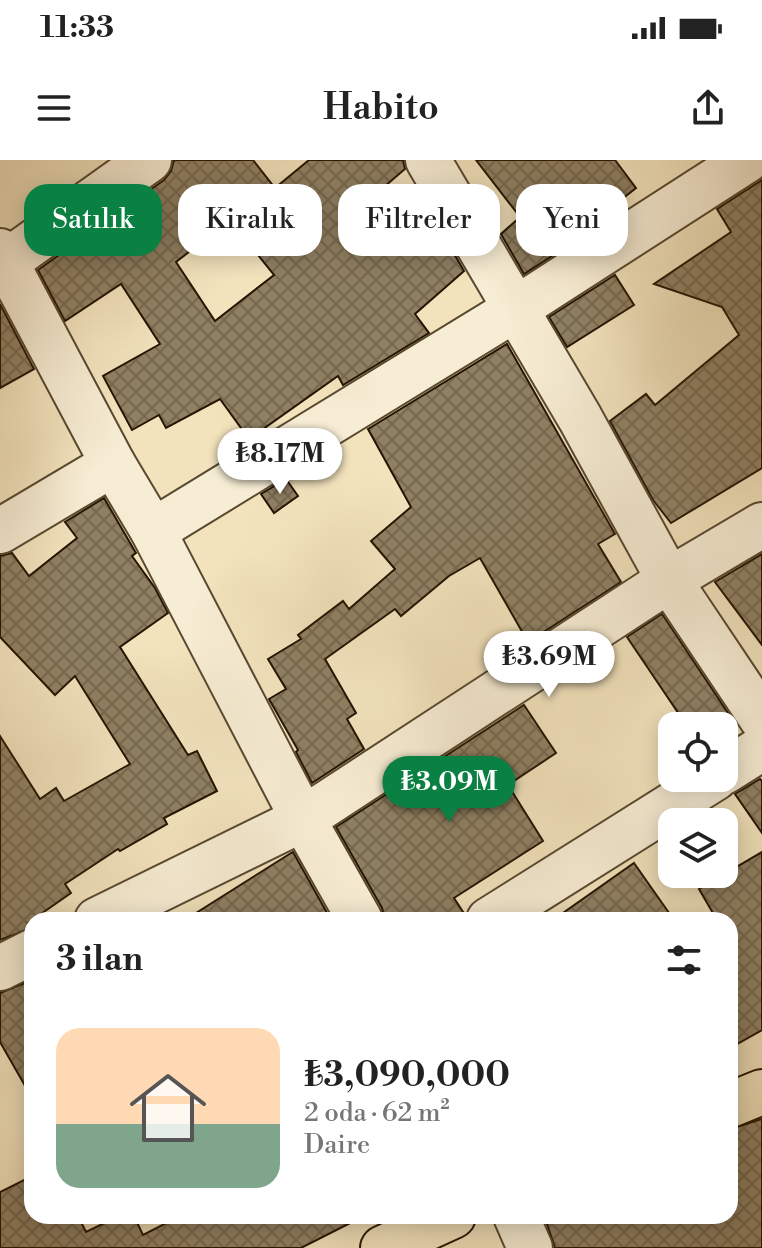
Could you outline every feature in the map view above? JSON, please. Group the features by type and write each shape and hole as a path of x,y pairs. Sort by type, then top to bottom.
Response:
{"main road":[{"path":"738,1102 762,1092"},
{"path":"383,1248 436,1224"}],"street":[{"path":"149,160 3,257 355,912"},
{"path":"428,160 580,418 669,580 762,719"},
{"path":"153,531 514,310 747,160"},
{"path":"0,531 113,464"},
{"path":"113,912 303,819 669,580 762,525"},
{"path":"738,763 762,748"},
{"path":"502,912 693,792"},
{"path":"0,968 24,956"},
{"path":"520,1224 530,1248"}],"building":[{"path":"174,160 253,160 272,184 178,184 178,256 184,256 176,262 215,321 274,275 259,256 322,256 322,184 280,184 309,160 403,160 405,169 388,184 338,184 338,256 455,256 464,271 415,314 429,333 343,385 338,376 249,439 220,399 166,428 159,415 132,430 103,376 160,344 121,284 65,321 38,270 58,256 162,256 162,184 158,184 164,180"},
{"path":"476,160 615,160 636,188 628,194 628,184 516,184 516,212 500,191 500,184 495,184"},
{"path":"762,180 762,468 671,523 653,500 610,421 646,394 655,405 739,335 722,307 654,284 731,232 717,209"},
{"path":"516,221 516,256 552,256 524,274 501,234"},
{"path":"615,275 634,305 567,347 549,317"},
{"path":"0,304 34,369 0,388"},
{"path":"507,344 615,534 598,544 621,582 528,642 480,558 449,576 401,616 395,609 325,659 356,713 347,719 364,749 312,783 296,752 298,750 269,699 286,689 268,659 301,639 298,635 343,601 349,609 395,569 371,541 411,507 368,429"},
{"path":"286,479 298,496 274,513 261,494"},
{"path":"104,498 136,553 132,556 168,613 120,647 188,755 197,751 217,791 164,818 167,824 120,851 118,849 65,884 71,893 44,912 24,912 24,931 0,940 0,736 40,799 56,788 64,801 130,764 75,676 55,695 0,637 0,556 12,553 29,576 77,538 65,522"},
{"path":"762,554 762,645 715,582"},
{"path":"662,614 727,712 678,712 627,637"},
{"path":"524,705 556,753 508,785 543,841 454,898 463,912 383,912 336,827"},
{"path":"760,779 762,781 762,833 735,794"},
{"path":"762,852 762,1030 738,1044 738,912 712,912 699,889 738,888 738,866"},
{"path":"291,853 327,912 198,912"},
{"path":"634,863 668,912 564,912"},
{"path":"24,983 24,1084 0,1042 0,993"},
{"path":"762,1119 762,1248 555,1248 547,1224 738,1224 738,1126"},
{"path":"24,1180 24,1224 82,1224 86,1232 102,1224 138,1224 143,1235 164,1224 348,1224 301,1248 0,1248 0,1192"}]}
